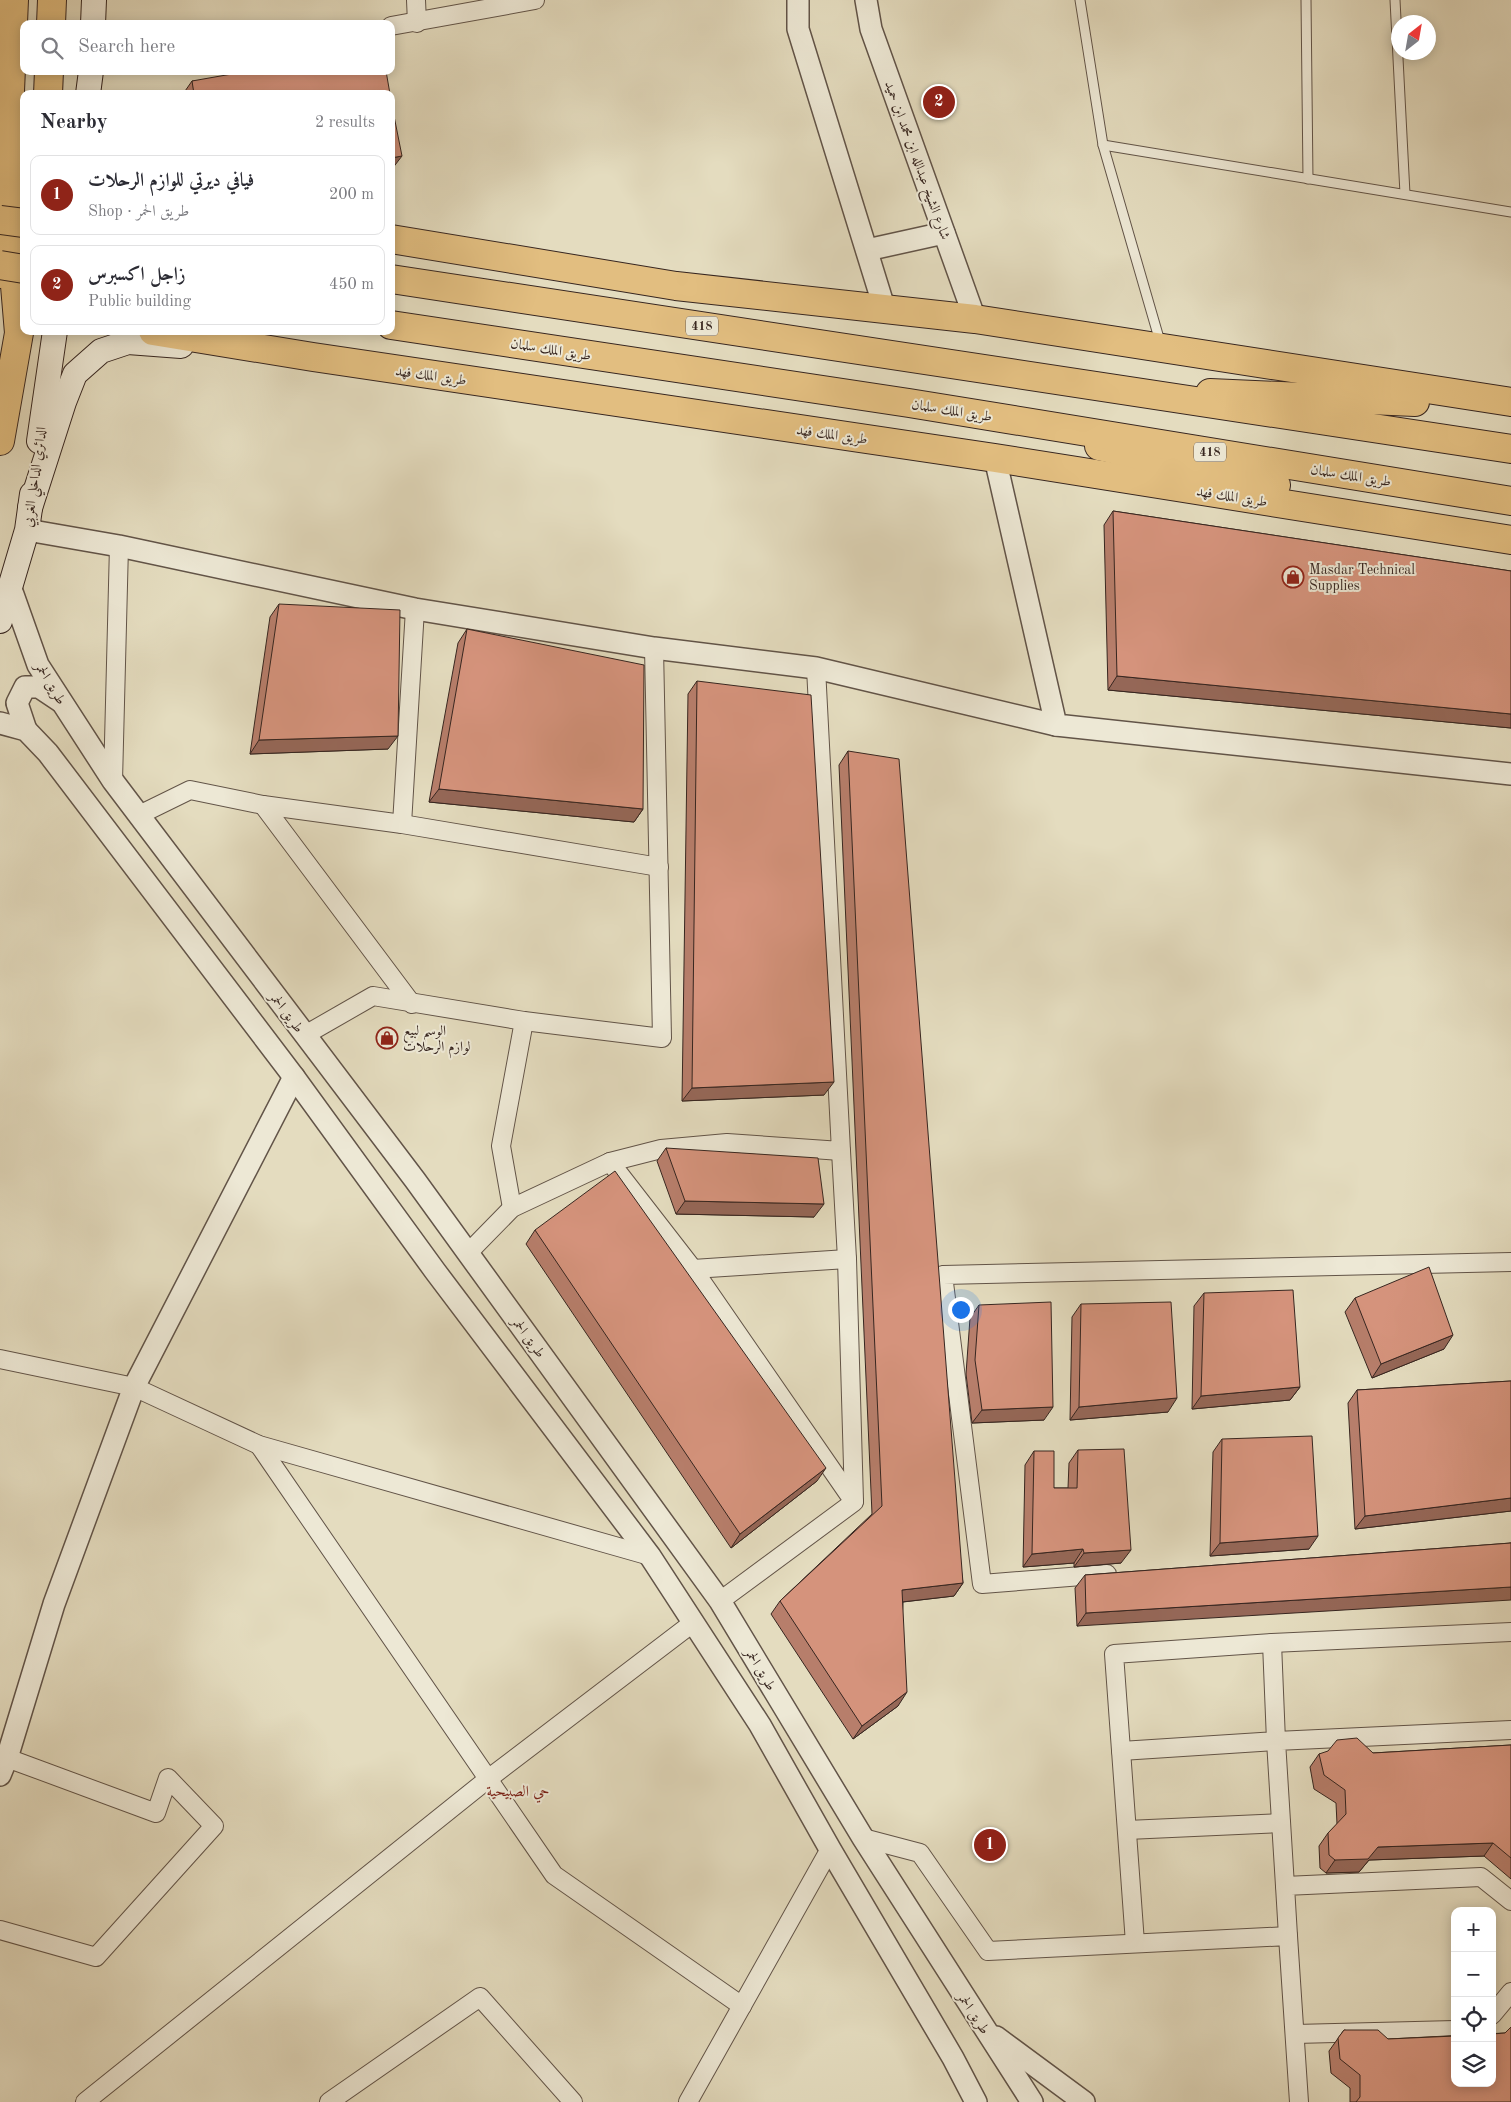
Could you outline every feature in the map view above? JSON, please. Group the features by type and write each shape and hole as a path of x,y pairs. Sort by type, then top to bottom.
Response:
{"main road":[{"path":"0,441 19,333 10,240 7,159 14,0"},
{"path":"51,20 52,0"},
{"path":"93,20 94,0"},
{"path":"48,90 49,75"},
{"path":"89,90 90,75"},
{"path":"0,274 10,240 20,218"},
{"path":"10,240 20,261"},
{"path":"395,240 676,286 884,307 974,319 1511,402"},
{"name":"418","path":"395,280 1014,372 1511,449"},
{"name":"طريق الملك سلمان","path":"395,325 910,403 1511,501"},
{"name":"الدائري الداخلي الغربي","path":"0,621 28,519 54,335"},
{"name":"طريق الملك فهد","path":"177,335 313,357 995,458 1511,539"},
{"path":"213,335 313,357"},
{"path":"28,519 64,402 76,374 101,351 128,342 313,357"},
{"path":"1127,390 1511,406"},
{"path":"910,403 1511,539"}],"street":[{"path":"416,0 417,23"},
{"path":"395,26 535,0"},
{"path":"798,0 798,29 884,307"},
{"name":"شارع الشيخ عبدالله ابن محمد ابن حميد","path":"866,0 871,29 974,319"},
{"path":"867,250 944,233"},
{"path":"995,458 1056,725"},
{"path":"28,519 119,546 415,609 654,648 816,668 1056,725 1511,774"},
{"path":"113,781 119,546"},
{"name":"طريق الحمر","path":"10,586 38,665 113,781 468,1253 720,1601 863,1838 1032,2102"},
{"path":"402,824 415,609"},
{"path":"305,1035 373,996 524,1022 662,1038 654,648"},
{"path":"816,668 847,1259 854,1502"},
{"path":"62,702 39,687 25,687 17,702 26,730 48,753 294,1077 435,1270 650,1556 760,1725 830,1849 953,2058 976,2102"},
{"path":"0,723 26,730"},
{"path":"139,816 190,790 263,806 402,824 659,867"},
{"path":"263,806 412,1004"},
{"path":"512,1208 501,1146 524,1022"},
{"path":"0,1930 96,1957 214,1826 168,1778 156,1813 4,1767 54,1604 134,1387 294,1077"},
{"path":"468,1253 512,1208 610,1162 661,1149 727,1143 841,1151"},
{"path":"610,1162 693,1268 854,1502"},
{"path":"693,1268 847,1259"},
{"path":"1124,1573 982,1584 943,1275 1511,1262"},
{"path":"0,1359 134,1387 260,1445 650,1556"},
{"path":"260,1445 554,1875 742,2006"},
{"path":"720,1601 854,1502"},
{"path":"85,2102 488,1779 694,1622"},
{"path":"1135,1943 1114,1654 1272,1643 1511,1632"},
{"path":"1272,1643 1281,1823 1300,2102"},
{"path":"1121,1751 1276,1741 1511,1730"},
{"path":"1127,1830 1281,1823"},
{"path":"863,1838 920,1853 988,1951 1288,1936"},
{"path":"688,2102 830,1849"},
{"path":"1285,1886 1482,1877 1511,1900"},
{"path":"1496,2010 1511,1992"},
{"path":"340,2099 480,1997 572,2102"},
{"path":"984,2028 1084,2102"},
{"path":"1295,2034 1451,2030"}],"lane":[{"path":"1080,0 1103,145 1161,348"},
{"path":"1306,0 1308,178"},
{"path":"1395,0 1405,194"},
{"path":"1103,145 1511,212"}],"building":[{"path":"226,75 387,75 389,90 193,90 192,81"},
{"path":"395,121 402,156 395,157"},
{"path":"1113,511 1511,571 1511,714 1117,676"},
{"path":"279,604 400,610 398,736 259,740"},
{"path":"467,629 644,665 643,809 439,789"},
{"path":"697,681 811,695 834,1082 692,1088"},
{"path":"848,751 899,759 963,1583 902,1590 907,1692 862,1726 780,1601 882,1506"},
{"path":"666,1148 818,1158 824,1204 685,1201"},
{"path":"615,1171 826,1468 740,1534 535,1230"},
{"path":"1429,1267 1453,1335 1381,1364 1355,1298"},
{"path":"1293,1290 1300,1387 1201,1396 1204,1293"},
{"path":"1051,1302 1053,1407 982,1410 975,1360 979,1305"},
{"path":"1171,1302 1177,1398 1079,1407 1081,1304"},
{"path":"1511,1381 1511,1498 1365,1516 1357,1390"},
{"path":"1312,1436 1318,1536 1220,1543 1222,1439"},
{"path":"1124,1449 1131,1550 1084,1553 1083,1549 1032,1554 1034,1451 1054,1451 1054,1488 1077,1488 1078,1450"},
{"path":"1511,1543 1511,1587 1086,1613 1085,1575"},
{"path":"1357,1738 1373,1753 1511,1745 1511,1858 1493,1843 1378,1847 1368,1859 1335,1860 1329,1855 1328,1833 1346,1814 1345,1790 1324,1775 1319,1754 1328,1751 1337,1740"},
{"path":"1511,2027 1511,2102 1356,2102 1360,2097 1360,2075 1340,2059 1338,2038 1344,2030 1378,2030 1388,2039 1451,2036 1451,2087 1496,2087 1496,2034 1505,2033"}],"place":[{"name":"زاجل اكسبرس","path":"939,102"},
{"name":"Masdar Technical Supplies","path":"1293,577"},
{"name":"الوسم لبيع لوازم الرحلات","path":"387,1038"},
{"name":"فيافي ديرتي للوازم الرحلات","path":"990,1845"}],"district":[{"name":"حي الصبيحية","path":"518,1791"}]}
